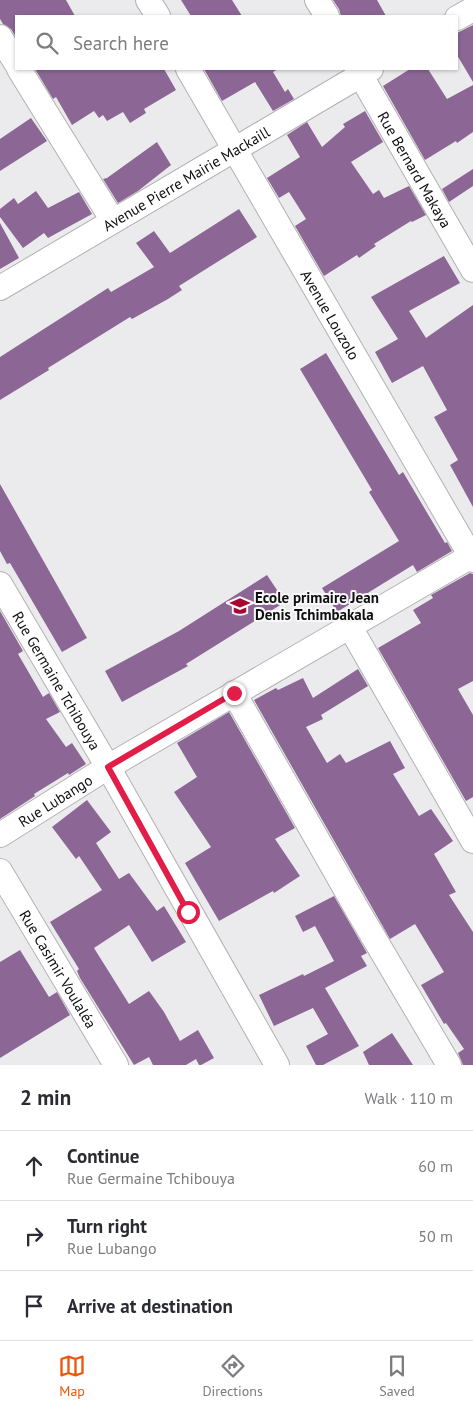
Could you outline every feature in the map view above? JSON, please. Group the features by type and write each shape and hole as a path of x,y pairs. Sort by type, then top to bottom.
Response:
{"street":[{"path":"148,0 157,15"},
{"path":"317,0 326,15"},
{"path":"458,17 473,9"},
{"path":"0,37 15,62"},
{"path":"21,70 113,221"},
{"name":"Avenue Louzolo","path":"189,70 472,557"},
{"name":"Avenue Pierre Mairie Mackaill","path":"0,288 236,149 363,71"},
{"name":"Rue Bernard Makaya","path":"363,71 473,270"},
{"name":"Rue Lubango","path":"0,836 108,767 472,557"},
{"name":"Rue Germaine Tchibouya","path":"0,584 108,767 276,1065"},
{"path":"350,627 473,841"},
{"path":"234,693 358,911 449,1065"},
{"name":"Rue Casimir Voulaléa","path":"0,871 116,1065"}],"building":[{"path":"0,0 66,0 74,15 15,15 15,35 0,19"},
{"path":"181,0 232,0 241,15 190,15"},
{"path":"333,0 377,0 385,15 341,15"},
{"path":"473,25 473,82 458,57 458,32"},
{"path":"36,70 165,70 176,90 144,109 146,113 130,123 123,112 107,121 103,115 99,118 94,111 72,125 56,97 53,99"},
{"path":"205,70 276,70 273,72 285,92 288,89 294,99 273,111 255,82 222,101"},
{"path":"408,70 429,70 447,99 473,85 473,132 425,160 383,86"},
{"path":"365,111 383,142 351,162 373,194 379,190 384,198 409,186 426,215 411,221 374,244 376,246 359,258 357,255 324,276 295,226 306,219 289,192 279,198 267,178 300,157 287,135 307,122 322,147 345,127 343,124"},
{"path":"31,118 47,141 0,171 0,139"},
{"path":"157,142 171,165 138,191 118,203 103,179"},
{"path":"473,169 473,186 449,202 442,189"},
{"path":"36,191 48,208 79,192 92,214 48,238 44,233 23,248 0,217 0,209 14,198 18,204"},
{"path":"239,209 257,237 179,286 182,290 168,299 132,319 130,317 0,400 0,357 108,288 111,292 154,267 136,243 154,231 170,253"},
{"path":"0,223 19,258 0,269"},
{"path":"444,256 460,283 409,311 426,338 473,305 473,507 450,465 458,460 434,417 447,410 423,366 392,383 375,352 398,339 371,297"},
{"path":"326,353 399,475 403,472 445,543 447,542 452,551 417,572 413,565 337,612 322,588 399,541 369,492 372,490 300,369"},
{"path":"0,484 87,638 62,652 10,563 7,564 0,551"},
{"path":"470,573 473,574 473,681 458,689 473,715 473,797 466,801 378,648 421,623 413,610 433,598 431,595"},
{"path":"267,575 285,602 186,664 188,666 122,702 105,671 179,631"},
{"path":"0,611 23,651 18,654 43,697 49,693 60,712 46,719 66,747 72,743 86,764 34,794 35,796 0,819"},
{"path":"358,669 368,686 321,715 323,719 306,727 327,763 340,754 346,763 390,741 405,768 393,774 419,816 431,809 453,841 434,854 456,892 449,895 473,932 473,1065 463,1065 458,1053 464,1049 446,1023 444,1024 421,985 444,972 415,924 390,939 254,700 276,688 278,690 303,678 313,698"},
{"path":"229,712 295,828 275,839 300,876 274,893 273,891 219,921 185,863 211,847 174,792 197,777 177,743"},
{"path":"87,800 111,832 96,843 119,879 129,873 157,911 164,906 186,942 152,962 129,925 94,948 129,1004 149,991 164,1012 180,1041 198,1030 214,1058 201,1065 199,1065 196,1059 186,1065 153,1065 149,1057 134,1065 80,978 77,971 79,969 50,922 102,890 79,856 76,859 52,827"},
{"path":"334,896 367,953 361,956 367,966 325,988 359,1046 323,1065 316,1065 306,1046 328,1034 313,1008 274,1026 259,995 334,961 315,926 303,932 295,916"},
{"path":"20,950 49,997 57,992 70,1015 0,1058 0,962"},
{"path":"392,1033 413,1065 369,1065 363,1052"}],"place":[{"name":"Ecole primaire Jean Denis Tchimbakala","path":"240,606"}],"route":[{"path":"188,912 108,767 234,693"}]}
